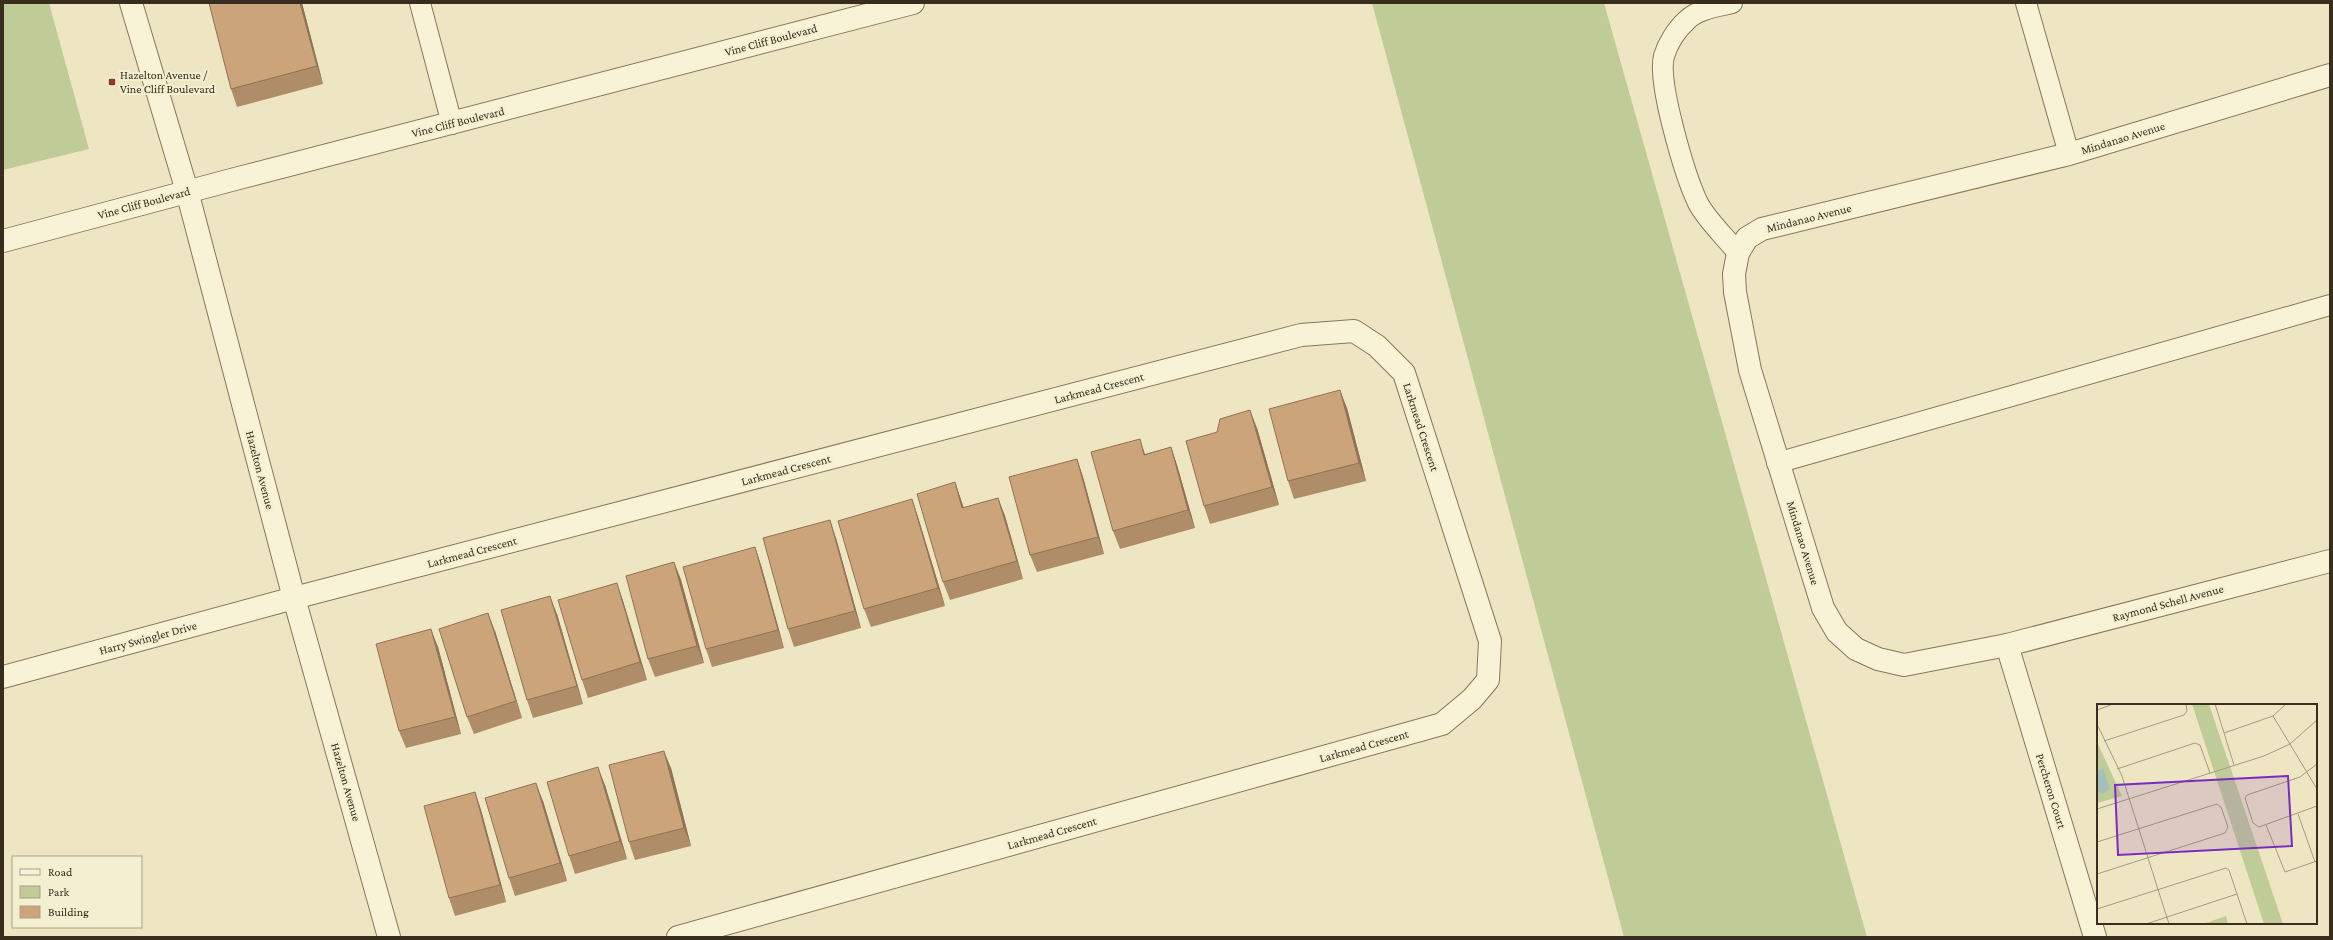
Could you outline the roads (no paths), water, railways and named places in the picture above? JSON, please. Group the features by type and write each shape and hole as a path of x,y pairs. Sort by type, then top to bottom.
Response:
{"street":[{"name":"Hazelton Avenue","path":"131,3 187,191 294,598 389,937"},
{"name":"Vine Cliff Boulevard","path":"3,241 187,191 452,124 913,3"},
{"name":"Mindanao Avenue","path":"2007,645 1904,665 1878,659 1856,649 1837,632 1823,608 1750,370 1735,292 1734,274 1738,253 1746,238 1762,229 2069,154 2330,75"},
{"name":"Larkmead Crescent","path":"294,598 1301,335 1354,331 1377,346 1404,373 1490,641 1488,680 1472,699 1442,724 678,937"},
{"name":"Raymond Schell Avenue","path":"2007,645 2330,561"},
{"name":"Harry Swingler Drive","path":"3,677 294,598"},
{"name":"Percheron Court","path":"2007,645 2094,937"}],"lane":[{"path":"420,3 452,124"},
{"path":"1732,3 1701,11 1687,20 1674,34 1664,56 1662,75 1683,166 1699,204 1738,253"},
{"path":"2026,3 2069,154"},
{"path":"1778,463 2330,305"}],"place":[{"name":"Hazelton Avenue / Vine Cliff Boulevard","path":"112,82"}]}
